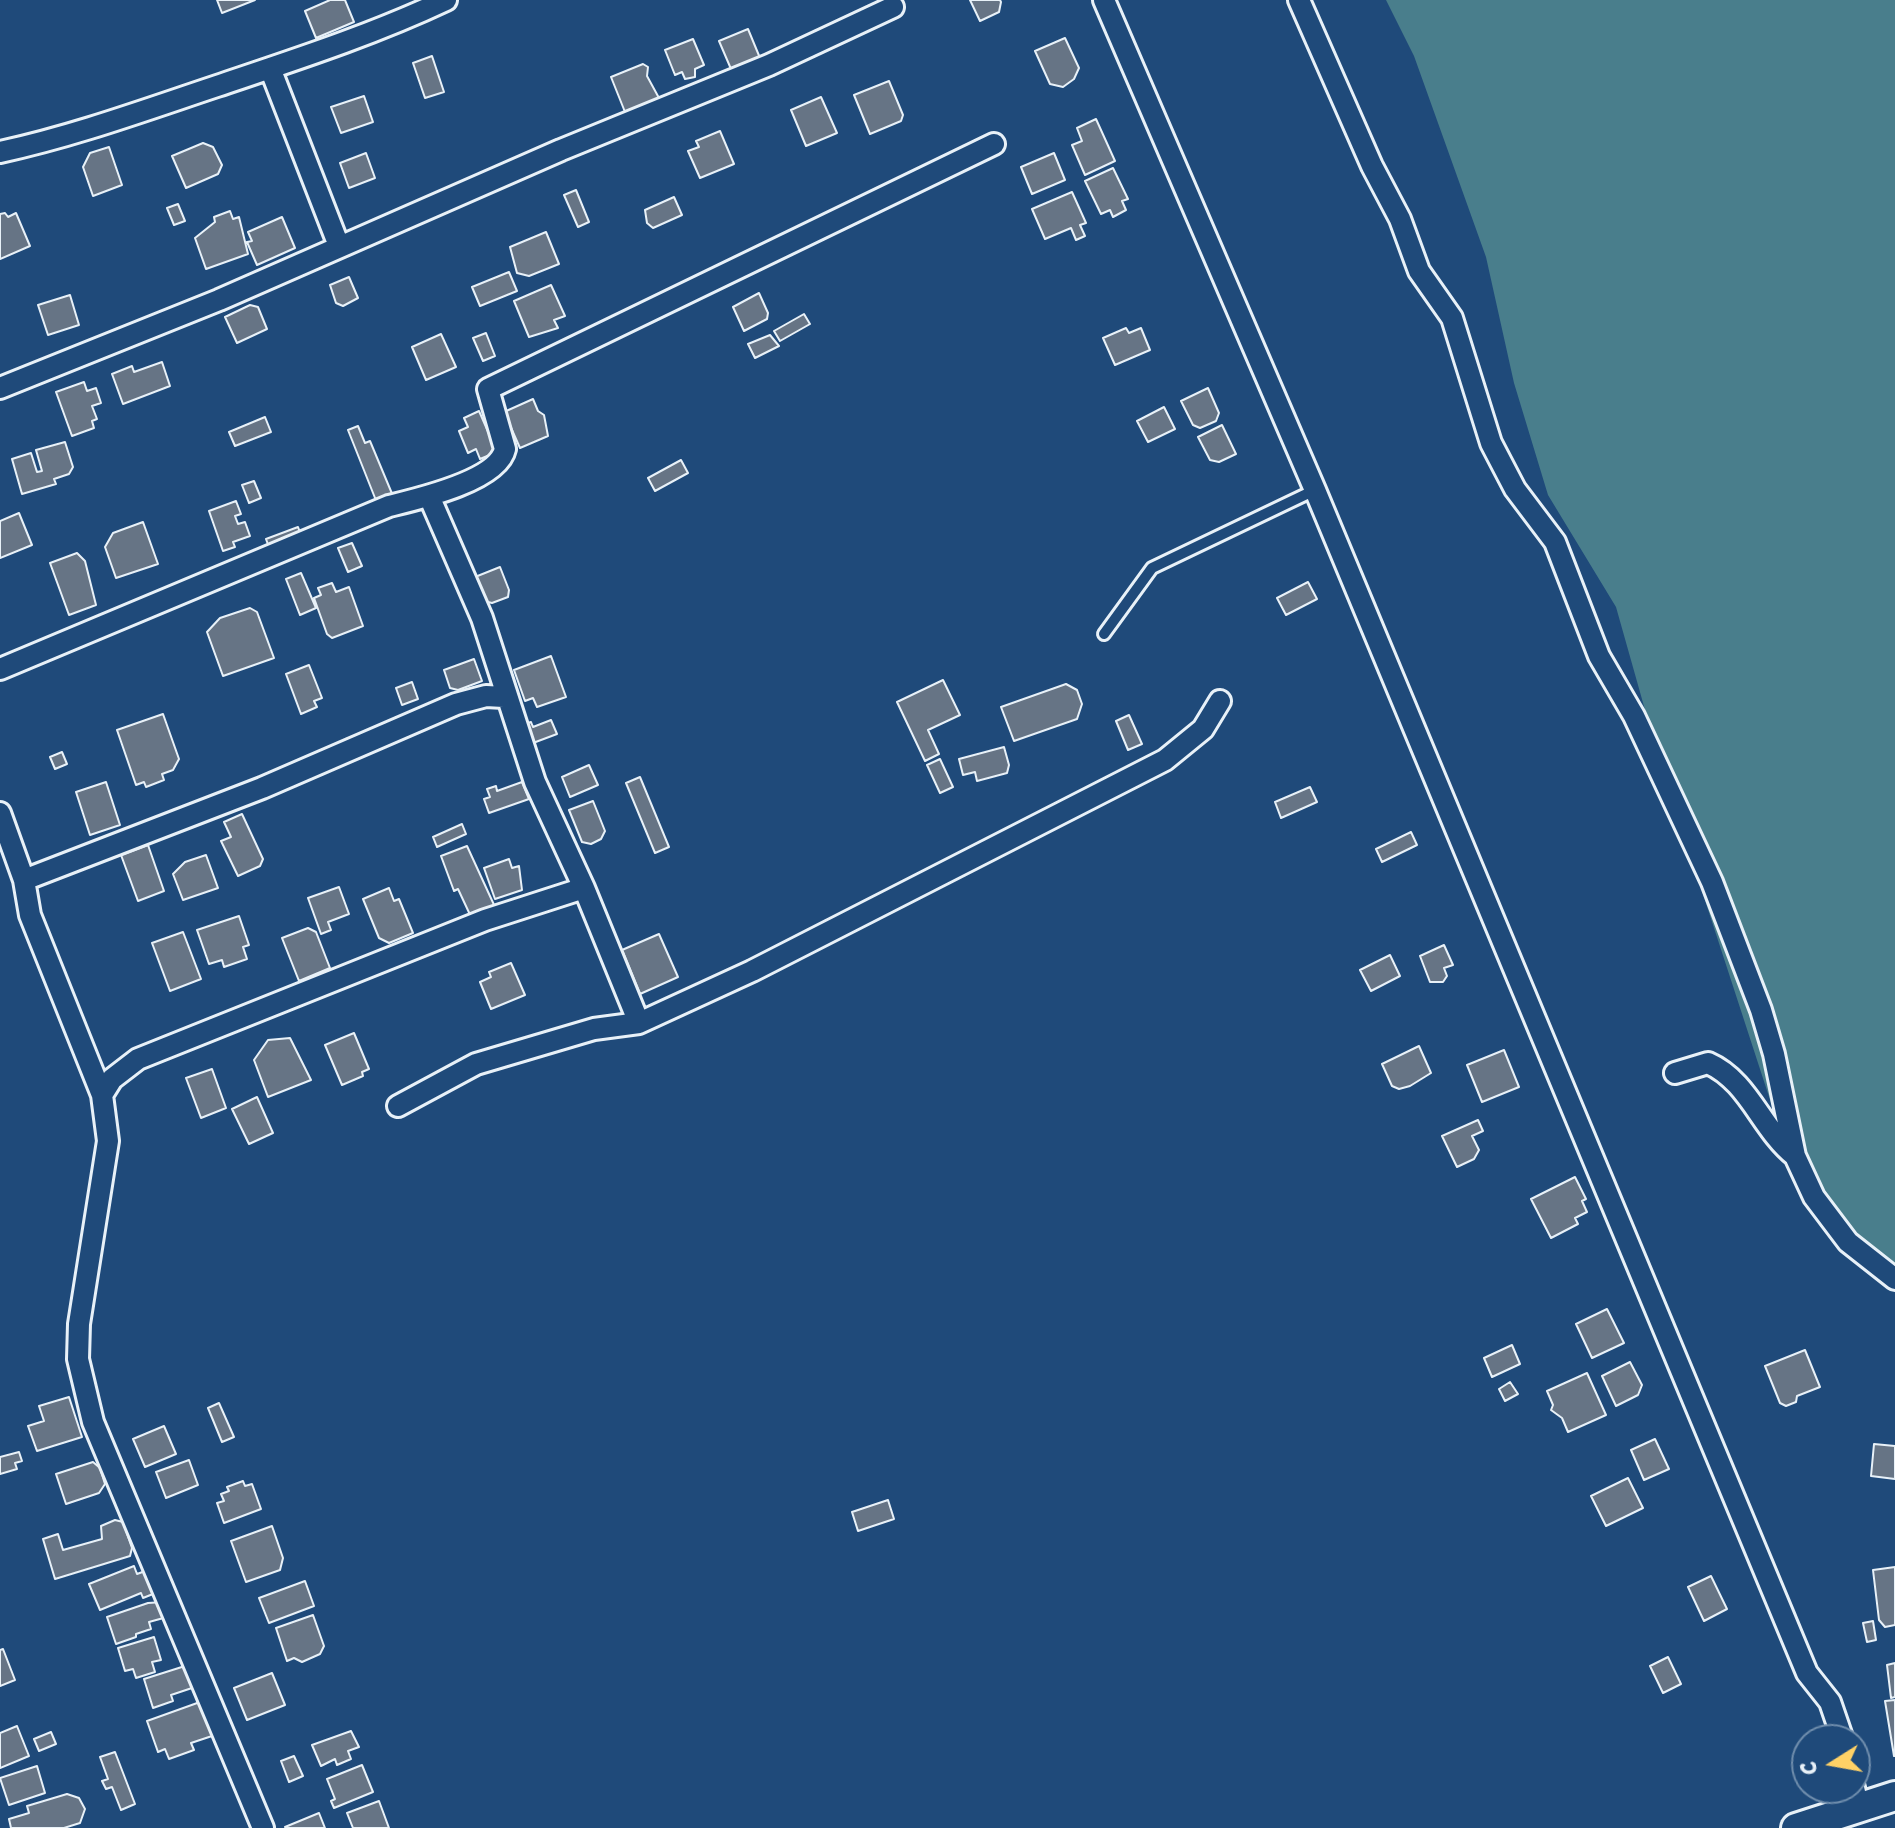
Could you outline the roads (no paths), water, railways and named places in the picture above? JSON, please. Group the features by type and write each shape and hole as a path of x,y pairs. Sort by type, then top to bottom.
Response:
{"main road":[{"path":"1871,1796 1895,1796"},
{"path":"1796,1828 1841,1804"}],"street":[{"path":"0,152 59,139 385,29 446,0"},
{"path":"1104,0 1315,490 1690,1398 1807,1673 1830,1702 1838,1724"},
{"path":"1299,0 1372,166 1400,219 1419,271 1452,318 1491,443 1515,489 1555,542 1599,656 1634,716 1712,882 1774,1054 1795,1156 1814,1197 1848,1242 1895,1279"},
{"path":"0,388 219,300 561,150 769,65 893,7"},
{"path":"270,68 339,246"},
{"path":"0,669 389,506 429,496 486,472 503,457 502,434 488,389 994,144"},
{"path":"429,496 482,618 504,697 535,782 584,888 639,1023"},
{"path":"24,880 262,788 456,704 486,696 504,697"},
{"path":"398,1106 476,1064 594,1029 639,1023 752,971 1165,760 1203,729 1220,701"},
{"path":"0,813 24,880 30,915 102,1095 108,1141 79,1324 78,1359 93,1422 164,1582 263,1828"},
{"path":"102,1095 112,1079 138,1059 485,920 584,888"},
{"path":"1675,1073 1708,1063 1723,1069 1769,1130 1795,1156"}],"lane":[{"path":"1104,634 1152,568 1315,490"}]}
